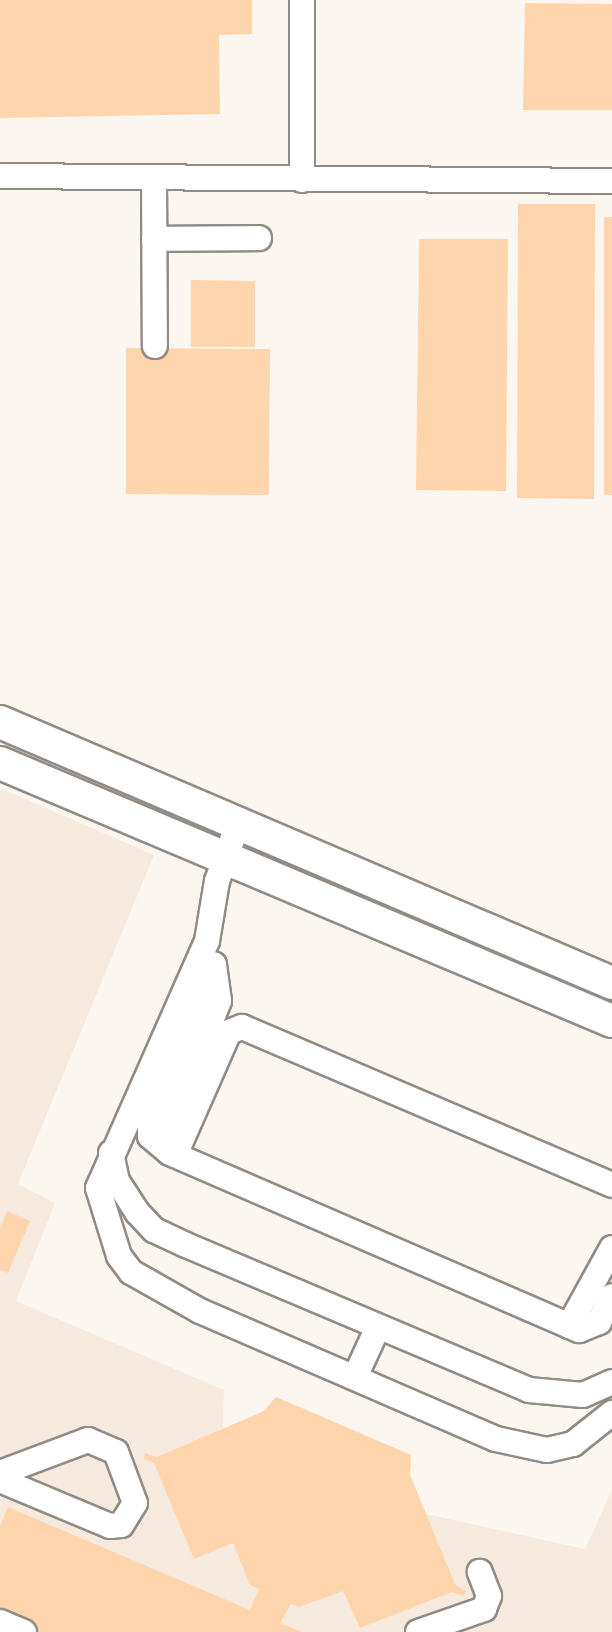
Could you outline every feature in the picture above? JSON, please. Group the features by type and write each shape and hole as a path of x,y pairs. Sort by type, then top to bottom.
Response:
{"main road":[{"path":"0,722 239,821 612,983"},
{"path":"0,764 612,1020"}],"lane":[{"path":"302,0 302,180"},
{"path":"0,176 612,181"},
{"path":"154,179 155,346"},
{"path":"154,239 259,238"},
{"path":"239,821 225,860 207,941 111,1153 98,1188 110,1239 131,1272 200,1311 524,1448 547,1450 573,1444 612,1413"},
{"path":"172,1154 166,1133 219,1001 214,965 207,941"},
{"path":"172,1154 229,1032 242,1027 612,1185"},
{"path":"111,1153 123,1192 154,1230 529,1390 583,1395 612,1382"},
{"path":"172,1154 569,1326 593,1328 612,1296"},
{"path":"569,1326 612,1248"},
{"path":"355,1377 378,1327"},
{"path":"0,1473 88,1440 116,1452 135,1503 121,1525 110,1526 0,1480"},
{"path":"418,1632 484,1608 489,1596 480,1572"},
{"path":"0,1622 24,1632"}],"shaded area":[{"path":"0,788 154,855 18,1184 55,1203 16,1301 224,1390 223,1429 264,1411 276,1397 411,1455 410,1475 426,1514 585,1549 612,1490 612,1632 0,1632"}],"building":[{"path":"0,0 252,0 252,34 219,35 220,114 0,118"},
{"path":"525,3 612,4 612,110 523,110"},
{"path":"518,204 595,204 594,499 517,498"},
{"path":"604,217 612,217 612,495 604,495"},
{"path":"419,239 508,239 506,491 416,490"},
{"path":"191,280 255,281 255,347 191,347"},
{"path":"126,348 270,349 269,495 126,494"},
{"path":"7,1211 30,1221 8,1273 0,1270 0,1228"},
{"path":"276,1397 411,1455 410,1475 455,1584 466,1591 463,1596 452,1592 360,1628 343,1591 299,1607 291,1604 280,1623 302,1632 41,1632 0,1615 0,1526 8,1507 250,1610 259,1589 250,1585 233,1543 194,1559 154,1463 144,1459 145,1453 157,1457 264,1411"}]}
